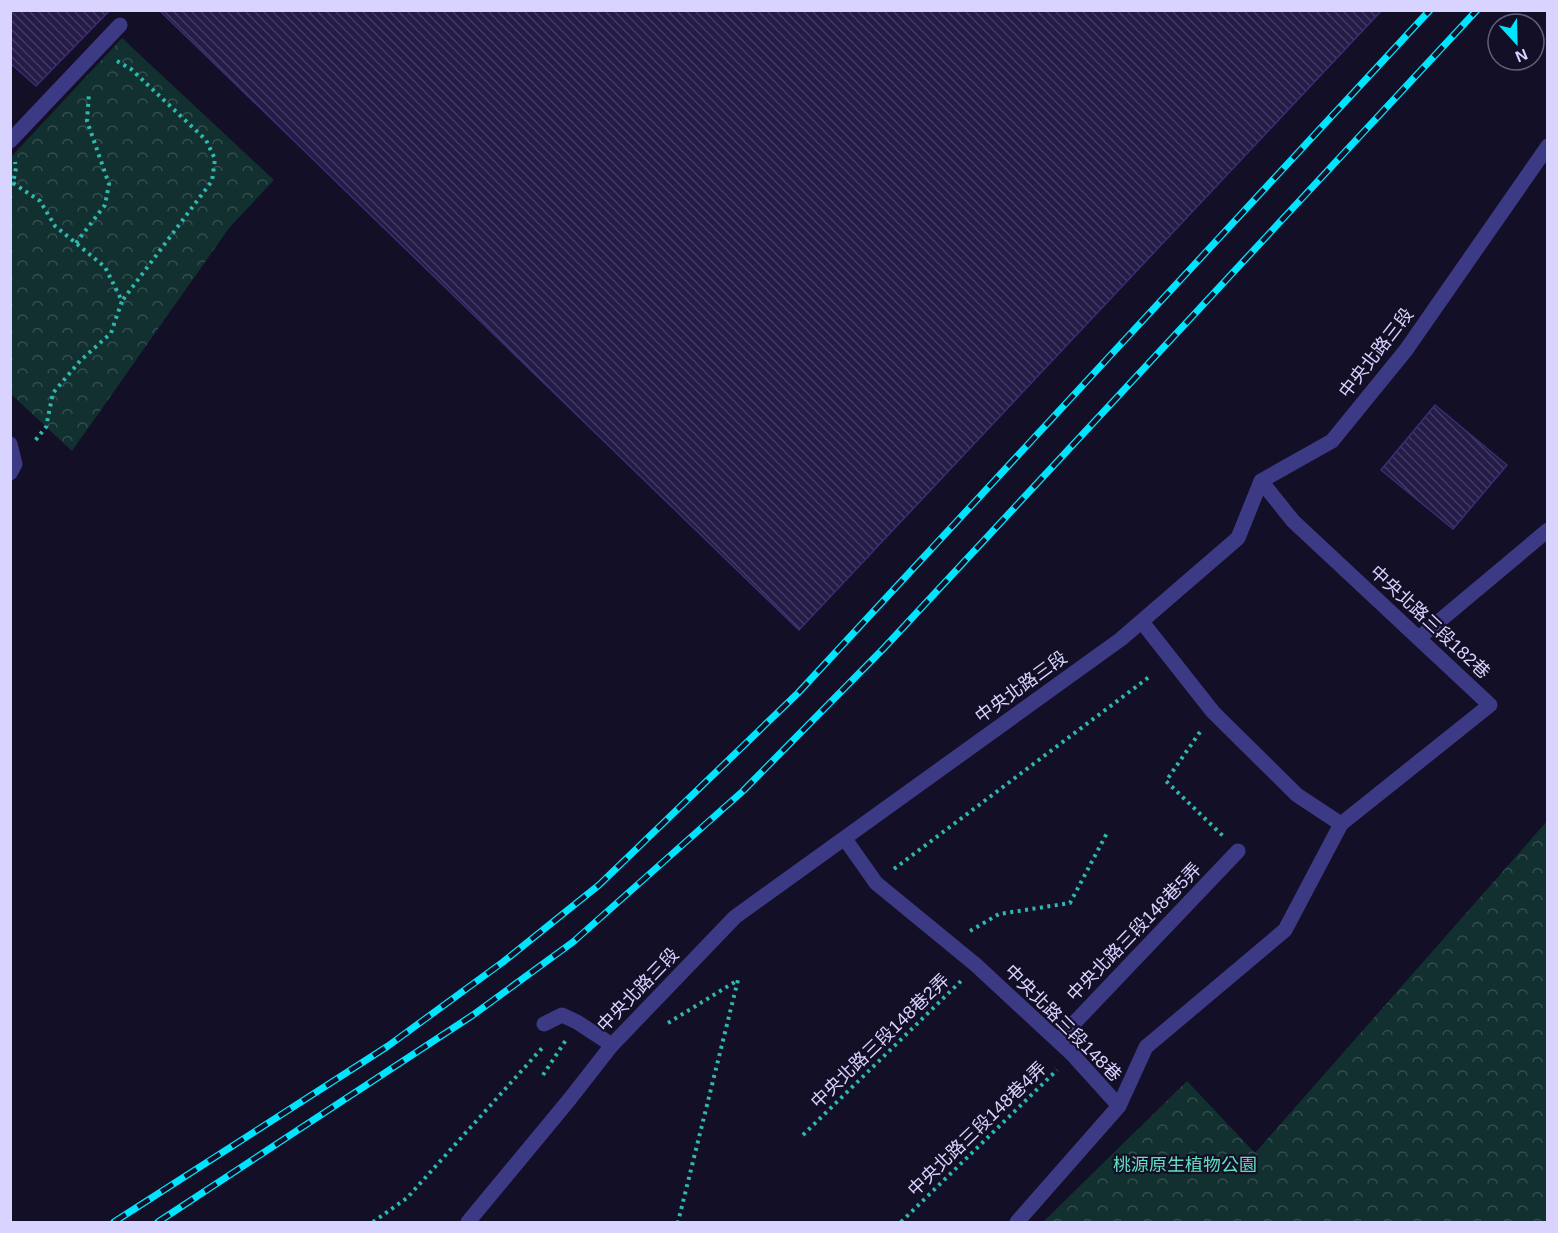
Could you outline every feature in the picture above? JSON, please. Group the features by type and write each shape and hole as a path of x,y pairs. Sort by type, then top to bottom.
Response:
{"street":[{"path":"11,148 120,25"},
{"name":"中央北路三段","path":"468,1222 612,1045 735,917 1121,639 1238,538 1261,481 1332,441 1406,350 1548,146"},
{"path":"10,444 13,469"},
{"name":"中央北路三段182巷","path":"1261,481 1293,521 1490,705 1341,824"},
{"path":"1419,638 1548,530"},
{"path":"1142,622 1213,712 1297,795 1341,824"},
{"name":"中央北路三段148巷","path":"845,839 876,883 976,966 1058,1040 1119,1106 1146,1047 1285,930 1341,824"},
{"name":"中央北路三段148巷5弄","path":"1058,1040 1238,851"},
{"path":"544,1024 562,1015 612,1045"},
{"path":"1017,1222 1119,1106"}],"path":[{"path":"13,469 46,428 53,393 80,361 111,333 122,301 212,181 215,159 206,140 131,69 97,50 90,84 87,121 109,184 105,205 76,243"},
{"path":"11,148 16,168 12,184 40,201 55,226 105,267 122,301"},
{"path":"889,873 1149,677"},
{"path":"1213,712 1166,781 1238,851"},
{"path":"948,943 999,914 1070,903 1108,831"},
{"name":"中央北路三段148巷2弄","path":"802,1135 976,966"},
{"path":"661,1028 738,980 678,1222"},
{"path":"543,1075 566,1040 561,1037"},
{"path":"373,1222 407,1198 547,1042"},
{"name":"中央北路三段148巷4弄","path":"901,1222 1072,1054"}],"green space":[{"path":"122,38 274,180 229,228 72,451 11,394 11,157"},
{"name":"桃源原生植物公園","path":"1547,821 1547,1222 1043,1222 1187,1081 1255,1153"}],"building":[{"path":"10,10 110,10 36,86 10,63"},
{"path":"159,10 1382,10 799,630"},
{"path":"1435,405 1507,465 1453,529 1381,470"}],"railway":[{"path":"114,1222 388,1046 503,962 599,885 798,693 1430,10"},
{"path":"158,1222 473,1015 573,942 743,791 884,648 1477,10"}]}
